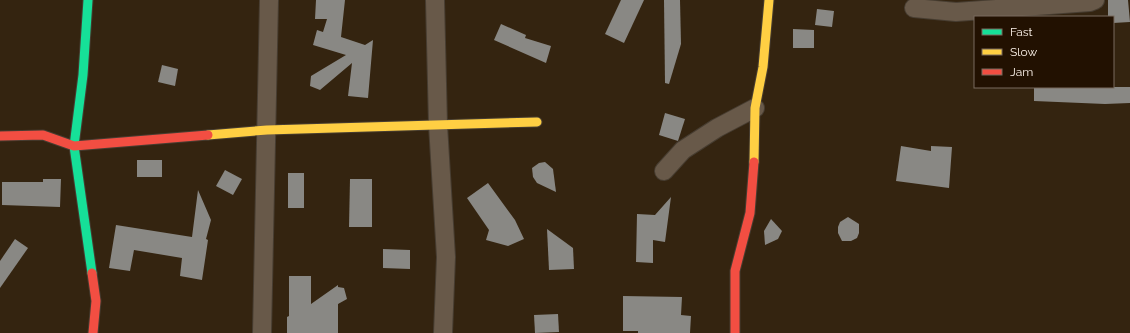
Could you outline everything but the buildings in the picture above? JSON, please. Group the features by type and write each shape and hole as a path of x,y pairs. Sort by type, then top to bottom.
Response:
{"street":[{"path":"88,0 83,75 74,146 96,301 93,333"},
{"path":"262,333 269,0"},
{"path":"435,0 438,125 446,257 443,333"},
{"path":"735,333 735,270 750,213 754,180 755,108 763,66 769,0"},
{"path":"914,8 956,12 1044,6 1090,2 1095,0"},
{"path":"664,171 683,150 717,128 755,108"},
{"path":"0,136 43,135 74,146 267,130 537,122"}],"traffic: fast":[{"path":"88,0 83,75 74,146 92,273"}],"traffic: slow":[{"path":"754,162 755,108 763,67 769,0"},
{"path":"208,135 267,130 537,122"}],"traffic: jam":[{"path":"0,136 43,135 74,146 208,135"},
{"path":"735,333 735,271 750,213 754,162"},
{"path":"92,273 96,301 93,333"}]}
